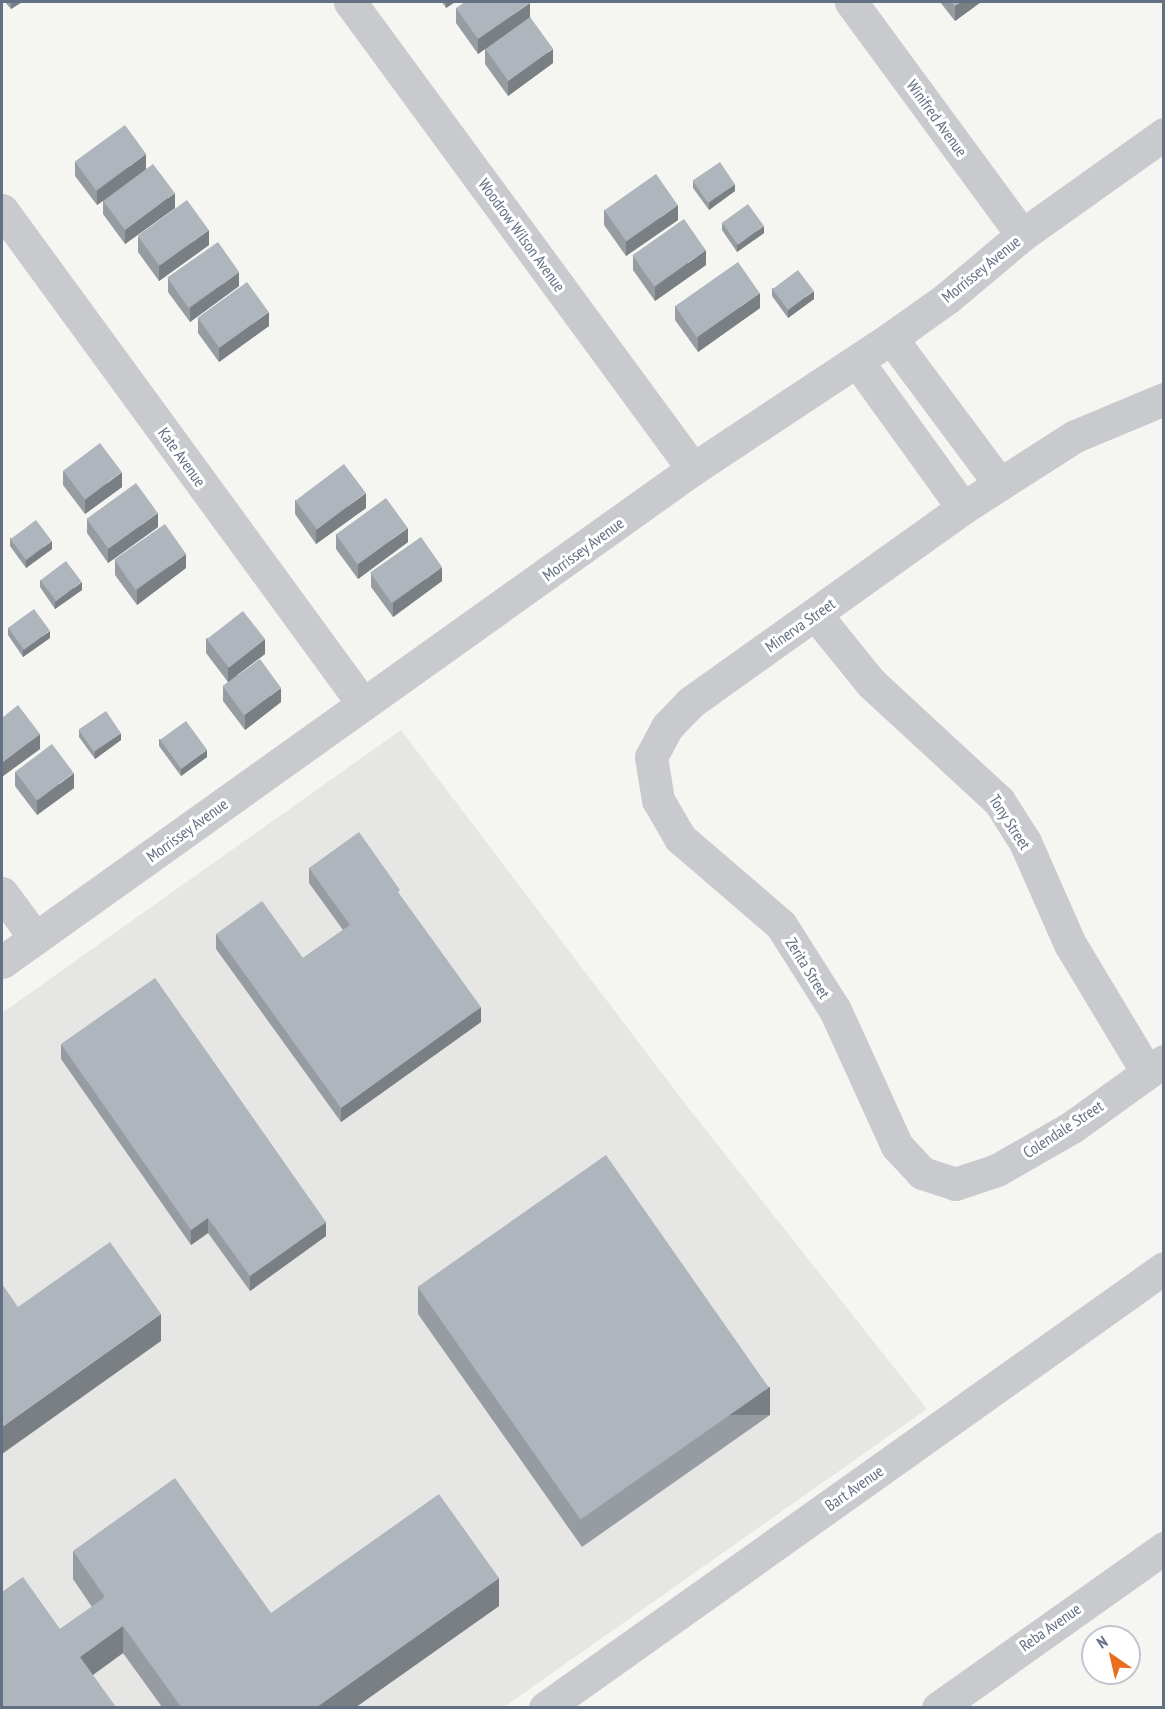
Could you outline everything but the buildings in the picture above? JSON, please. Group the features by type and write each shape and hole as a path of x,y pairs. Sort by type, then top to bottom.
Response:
{"street":[{"name":"Woodrow Wilson Avenue","path":"350,2 693,469"},
{"name":"Winifred Avenue","path":"851,2 1022,235"},
{"name":"Morrissey Avenue","path":"2,962 363,704 451,645 693,469 891,338 1022,235 1164,134"},
{"name":"Kate Avenue","path":"2,210 363,704"},
{"path":"891,338 1000,484"},
{"path":"857,361 963,508"},
{"name":"Minerva Street","path":"651,757 667,727 690,703 963,508 1075,436 1164,399"},
{"name":"Tony Street","path":"816,615 871,683 999,801 1038,869 1070,944 1156,1066"},
{"name":"Zerita Street","path":"651,757 658,800 680,838 781,925 809,965 863,1069 897,1146 922,1173 955,1184"},
{"path":"2,892 35,938"},
{"name":"Colendale Street","path":"955,1184 997,1170 1062,1132 1156,1066"},
{"name":"Bart Avenue","path":"545,1707 1164,1268"},
{"name":"Reba Avenue","path":"938,1707 1164,1548"}],"shaded area":[{"path":"401,730 690,1110 927,1409 504,1707 2,1707 2,1013"}]}
